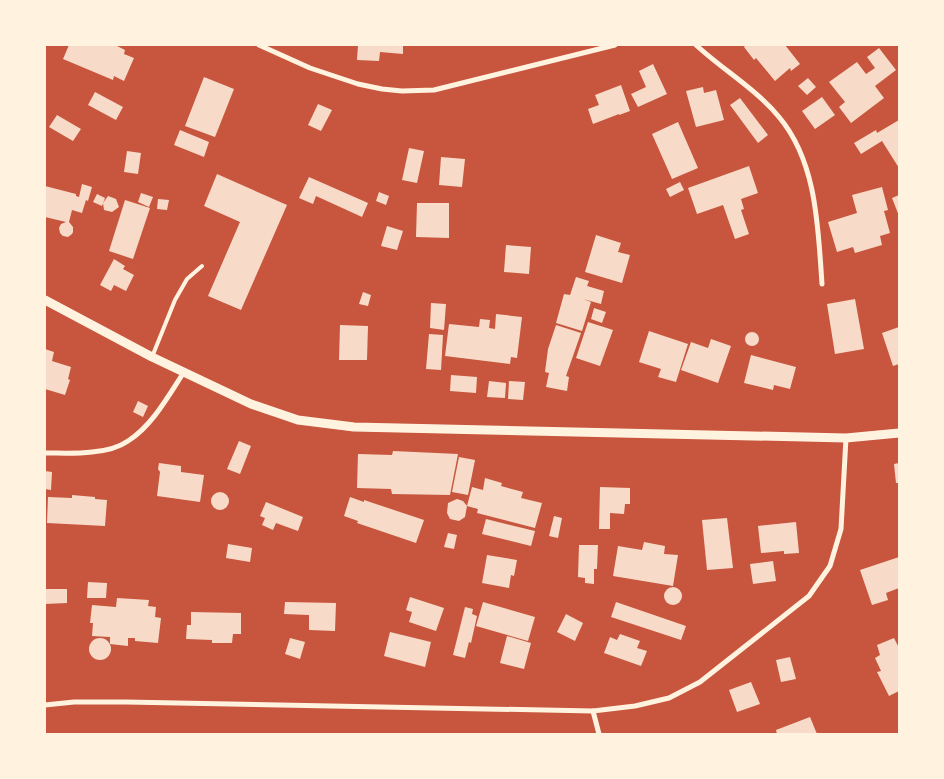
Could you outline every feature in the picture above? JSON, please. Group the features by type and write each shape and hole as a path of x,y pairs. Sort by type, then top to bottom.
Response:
{"street":[{"path":"259,45 310,68 358,84 402,91 434,90 615,45"},
{"path":"696,45 754,92 779,117 793,136 807,169 816,212 822,284"},
{"path":"45,300 152,357 251,404 298,420 354,427 846,438 899,433"},
{"path":"45,453 92,452 113,448 128,441 142,430 159,410 184,372"},
{"path":"45,705 74,702 126,702 594,711 636,706 669,698 700,682 809,596 830,566 841,529 846,438"},
{"path":"594,711 599,734"}],"lane":[{"path":"152,357 187,279 202,266"}],"building":[{"path":"69,45 117,45 125,50 124,54 134,58 124,81 114,76 113,80 63,59"},
{"path":"358,45 403,45 403,54 380,52 379,61 357,60"},
{"path":"746,45 785,45 800,64 791,71 790,68 775,81 756,58 754,60 744,47"},
{"path":"879,48 896,70 875,86 884,98 851,123 839,107 845,102 829,82 857,62 866,74 875,68 867,57"},
{"path":"653,64 667,94 638,107 631,94 646,87 639,71"},
{"path":"204,77 234,89 215,137 185,126"},
{"path":"808,78 816,87 807,95 798,86"},
{"path":"621,85 630,111 593,124 588,109 599,105 595,95"},
{"path":"703,87 704,93 716,90 724,120 696,127 686,91"},
{"path":"95,92 123,107 116,120 88,105"},
{"path":"822,97 835,115 815,129 802,111"},
{"path":"740,98 768,135 758,143 730,105"},
{"path":"318,104 332,110 321,131 308,125"},
{"path":"57,115 81,129 73,141 49,127"},
{"path":"899,120 899,168 882,141 861,154 854,143 876,130 877,133"},
{"path":"678,122 698,168 672,179 652,134"},
{"path":"180,130 209,142 204,157 174,145"},
{"path":"409,148 424,151 417,183 402,180"},
{"path":"127,151 141,153 138,174 124,172"},
{"path":"441,157 465,159 462,187 439,185"},
{"path":"749,166 758,193 741,199 744,209 741,210 749,234 735,239 723,205 697,214 688,188"},
{"path":"217,174 287,205 241,310 208,296 240,222 204,206"},
{"path":"309,177 368,203 362,217 316,196 313,204 299,198"},
{"path":"680,182 684,190 670,197 666,189"},
{"path":"82,184 92,187 88,201 86,200 82,213 72,210 69,222 73,227 73,232 68,237 63,236 59,228 61,224 66,222 45,217 45,186 76,194 79,197"},
{"path":"882,187 888,210 884,211 890,233 880,236 882,245 855,253 853,247 837,252 828,222 857,213 852,195"},
{"path":"379,192 389,196 386,205 376,201"},
{"path":"141,193 153,197 149,207 138,202"},
{"path":"97,194 105,198 102,206 93,202"},
{"path":"899,195 899,216 892,198"},
{"path":"108,196 116,199 119,207 112,212 104,210 103,203"},
{"path":"158,199 169,200 167,210 157,209"},
{"path":"125,200 150,208 133,259 109,251"},
{"path":"417,203 449,203 449,238 416,237"},
{"path":"387,226 403,231 397,250 381,246"},
{"path":"596,235 621,243 618,252 630,255 622,283 585,272"},
{"path":"506,245 531,247 529,274 504,272"},
{"path":"114,259 125,266 123,269 134,275 126,291 114,285 111,291 100,285"},
{"path":"576,277 589,281 587,286 604,291 601,304 583,299 591,302 582,331 556,323 564,294 570,295"},
{"path":"363,292 371,295 368,306 359,304"},
{"path":"855,299 864,349 835,354 827,304"},
{"path":"431,303 446,304 444,330 430,328"},
{"path":"594,308 606,312 602,323 591,319"},
{"path":"496,314 522,317 517,358 511,357 510,364 445,356 449,324 479,327 480,319 490,320 489,328 495,329"},
{"path":"588,322 613,330 600,366 576,358"},
{"path":"340,325 368,326 367,360 339,360"},
{"path":"556,325 581,333 566,376 569,377 567,391 546,387 549,373 545,372 548,349"},
{"path":"899,327 899,364 893,366 882,333"},
{"path":"649,331 688,344 676,382 658,377 661,369 639,362"},
{"path":"749,332 755,332 759,339 755,346 749,346 745,342 745,336"},
{"path":"429,334 443,335 441,370 426,369"},
{"path":"711,339 731,346 718,383 681,370 691,342 708,348"},
{"path":"45,349 54,352 52,361 71,367 68,379 70,380 65,395 45,389"},
{"path":"751,355 796,367 790,389 774,385 773,390 744,383"},
{"path":"451,375 477,377 476,393 450,391"},
{"path":"489,381 506,383 505,398 487,397"},
{"path":"509,381 525,382 523,400 508,399"},
{"path":"138,401 148,406 143,417 133,412"},
{"path":"239,441 251,446 240,474 227,469"},
{"path":"393,451 458,454 450,495 392,494 391,489 357,488 358,454 392,455"},
{"path":"459,457 475,460 468,495 452,492"},
{"path":"159,463 181,466 181,472 204,475 200,502 157,496 160,472 158,469"},
{"path":"899,463 899,483 896,483 894,464"},
{"path":"45,471 52,472 51,490 45,489"},
{"path":"485,478 502,483 501,486 523,492 521,498 542,503 535,528 477,513 478,509 467,506 472,487 483,490"},
{"path":"600,487 630,488 630,504 625,504 624,514 610,513 610,529 599,529"},
{"path":"220,492 226,495 229,501 226,507 220,510 214,507 211,501 214,495"},
{"path":"72,495 107,500 105,526 47,523 48,497 72,498"},
{"path":"350,497 424,520 416,543 357,523 358,521 344,516"},
{"path":"457,499 463,501 467,506 465,517 459,521 450,519 447,513 448,503"},
{"path":"266,502 303,517 298,531 276,523 273,530 262,525 265,518 260,516"},
{"path":"554,516 562,518 558,538 549,536"},
{"path":"727,518 733,568 707,570 702,520"},
{"path":"486,519 535,531 531,546 482,534"},
{"path":"796,522 799,553 784,554 784,551 761,553 758,526"},
{"path":"448,533 457,535 454,549 444,547"},
{"path":"644,542 665,546 664,554 678,555 673,586 613,576 618,546 642,550"},
{"path":"228,544 252,548 250,562 226,558"},
{"path":"579,545 598,545 597,569 594,569 594,584 585,583 585,578 578,577"},
{"path":"487,555 517,560 514,576 511,575 509,588 482,583"},
{"path":"899,557 899,588 886,593 888,600 872,605 860,570"},
{"path":"773,561 776,581 753,584 750,564"},
{"path":"88,582 107,583 106,598 87,598"},
{"path":"669,587 677,587 682,592 680,603 669,605 664,600 664,592"},
{"path":"45,589 67,589 67,603 45,604"},
{"path":"410,597 444,608 436,631 409,622 412,612 406,610"},
{"path":"117,598 149,600 148,606 156,607 155,617 161,618 158,643 135,641 135,638 128,638 128,646 110,644 110,637 92,636 93,623 90,623 92,605 116,607"},
{"path":"285,602 336,603 335,631 309,630 309,615 284,614"},
{"path":"483,602 535,617 528,641 476,626"},
{"path":"616,602 686,626 681,640 611,617"},
{"path":"465,607 473,609 472,614 477,616 471,643 469,642 465,658 453,655"},
{"path":"191,612 241,613 241,634 233,634 232,643 212,643 212,640 186,639 187,625 191,625"},
{"path":"566,614 583,623 575,641 557,632"},
{"path":"390,632 431,642 425,667 384,656"},
{"path":"620,634 640,641 637,648 647,651 641,666 604,653 610,637 617,640"},
{"path":"507,636 531,643 524,669 500,663"},
{"path":"100,638 110,645 111,649 104,659 100,660 90,653 89,649 96,639"},
{"path":"290,638 305,642 300,659 285,654"},
{"path":"894,638 899,646 899,691 889,696 877,672 881,671 875,658 880,655 877,645"},
{"path":"790,657 796,679 781,682 776,660"},
{"path":"751,682 760,704 737,712 729,690"},
{"path":"810,717 817,734 777,734 776,730"}]}
